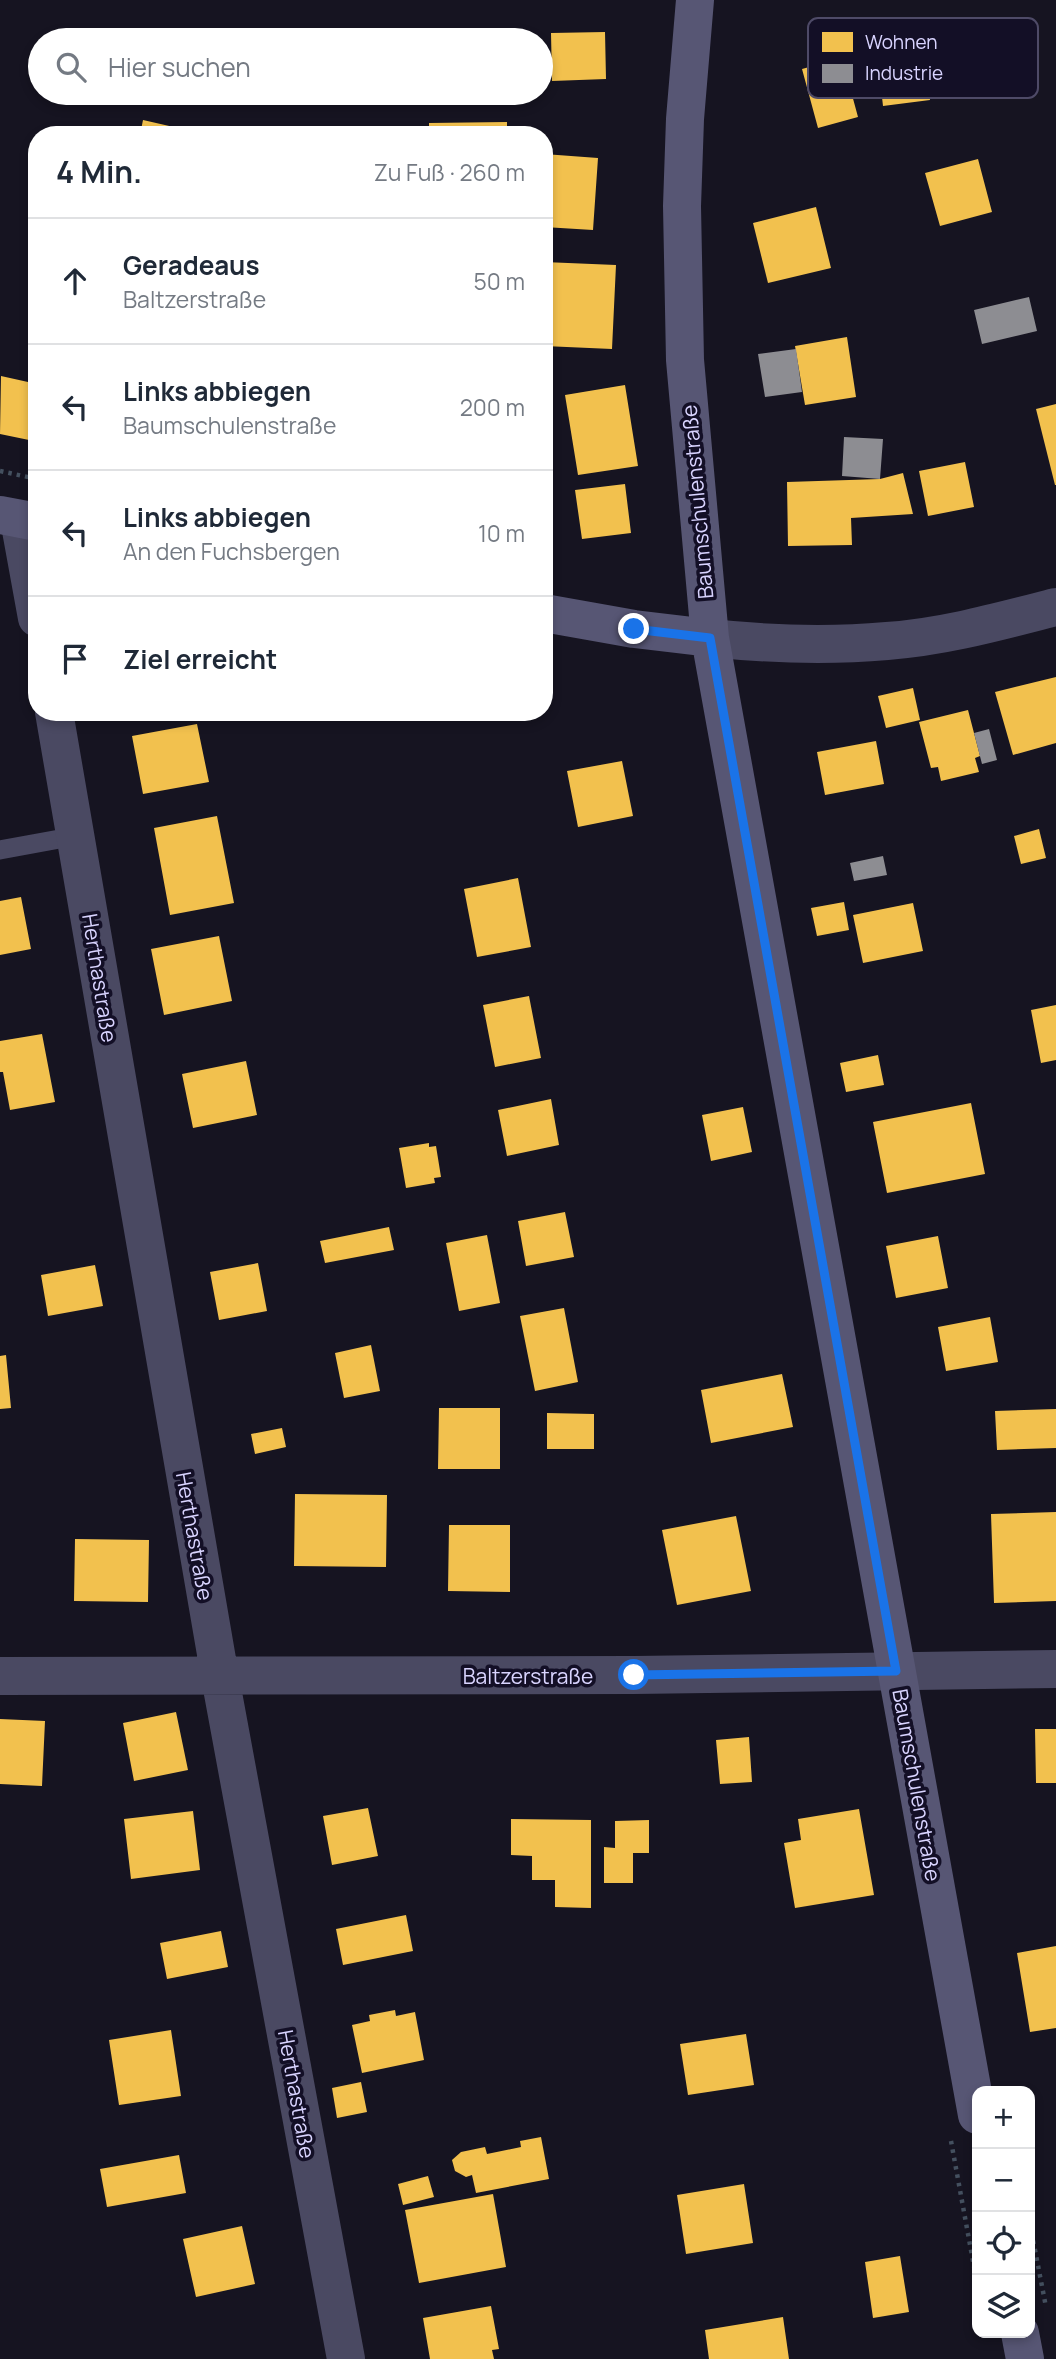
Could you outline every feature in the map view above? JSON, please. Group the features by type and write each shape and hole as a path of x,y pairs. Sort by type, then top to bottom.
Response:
{"street":[{"name":"Baumschulenstraße","path":"695,0 685,119 682,206 685,360 710,638 972,2088"},
{"path":"18,519 28,571"},
{"path":"553,615 634,629 742,641 887,642 955,632 1056,607"},
{"name":"Herthastraße","path":"56,721 220,1677 346,2359"},
{"name":"Baltzerstraße","path":"0,1676 220,1677 1056,1669"},
{"path":"1025,2359 1031,2338"}],"lane":[{"path":"0,850 76,835"}],"path":[{"path":"0,471 28,477"}],"building: Wohnen":[{"path":"605,32 606,79 553,81 553,33"},
{"path":"808,67 808,91 802,69"},
{"path":"810,98 853,98 858,117 818,128"},
{"path":"882,98 930,98 930,100 883,106"},
{"path":"143,120 169,126 142,126"},
{"path":"507,122 507,126 429,126 429,123"},
{"path":"553,155 598,158 593,230 553,228"},
{"path":"978,159 992,212 940,226 925,173"},
{"path":"816,207 831,268 768,283 753,223"},
{"path":"553,262 616,265 612,349 553,346"},
{"path":"847,337 856,397 805,405 795,346"},
{"path":"1,376 28,382 28,440 0,434"},
{"path":"625,385 638,466 578,475 565,395"},
{"path":"1056,404 1056,485 1055,485 1036,409"},
{"path":"965,462 974,507 928,516 919,471"},
{"path":"903,473 913,514 851,518 852,545 788,546 787,482 880,479"},
{"path":"625,484 631,533 582,539 575,490"},
{"path":"1056,677 1056,743 1013,755 995,692"},
{"path":"913,688 920,720 886,728 878,696"},
{"path":"968,710 980,756 975,758 979,772 941,781 938,767 931,768 919,722"},
{"path":"197,724 209,782 143,794 132,736"},
{"path":"876,741 884,784 825,795 817,752"},
{"path":"622,761 633,816 578,827 567,771"},
{"path":"217,816 234,903 170,915 154,828"},
{"path":"1039,829 1046,858 1021,864 1014,836"},
{"path":"518,878 531,947 477,957 464,889"},
{"path":"21,897 31,949 0,955 0,901"},
{"path":"844,902 849,930 817,936 811,908"},
{"path":"913,903 923,951 863,963 853,915"},
{"path":"219,936 232,1001 164,1015 151,949"},
{"path":"529,996 541,1058 495,1067 483,1005"},
{"path":"1056,1005 1056,1060 1041,1063 1031,1010"},
{"path":"42,1034 55,1102 10,1110 3,1072 0,1072 0,1041"},
{"path":"878,1055 884,1085 846,1092 840,1063"},
{"path":"246,1061 257,1115 193,1128 182,1074"},
{"path":"551,1099 559,1145 507,1156 498,1110"},
{"path":"971,1103 985,1174 887,1193 873,1122"},
{"path":"743,1107 752,1152 711,1161 702,1115"},
{"path":"429,1143 429,1147 436,1146 441,1177 434,1178 435,1183 406,1188 399,1148"},
{"path":"565,1212 574,1257 526,1266 518,1221"},
{"path":"389,1227 394,1250 325,1263 320,1241"},
{"path":"487,1235 500,1303 459,1311 446,1243"},
{"path":"938,1236 948,1288 896,1298 886,1246"},
{"path":"258,1263 267,1311 219,1320 210,1272"},
{"path":"95,1265 103,1306 48,1316 41,1275"},
{"path":"564,1308 578,1382 535,1391 520,1316"},
{"path":"990,1317 998,1362 946,1371 938,1327"},
{"path":"371,1345 380,1391 344,1398 335,1353"},
{"path":"6,1355 11,1408 0,1409 0,1356"},
{"path":"782,1374 793,1427 711,1443 701,1390"},
{"path":"439,1408 500,1408 500,1469 438,1469"},
{"path":"1056,1409 1056,1448 997,1450 995,1411"},
{"path":"547,1413 594,1414 594,1449 547,1449"},
{"path":"282,1428 286,1447 255,1454 251,1434"},
{"path":"295,1494 387,1495 386,1567 294,1566"},
{"path":"1056,1512 1056,1601 994,1603 991,1514"},
{"path":"736,1516 751,1591 677,1605 662,1530"},
{"path":"449,1525 510,1525 510,1592 448,1591"},
{"path":"75,1539 149,1540 148,1602 74,1601"},
{"path":"176,1712 188,1770 134,1781 123,1723"},
{"path":"0,1719 45,1721 42,1786 0,1784"},
{"path":"1035,1729 1056,1729 1056,1783 1036,1783"},
{"path":"749,1737 752,1782 720,1784 716,1740"},
{"path":"368,1808 378,1856 332,1865 323,1816"},
{"path":"859,1809 874,1895 795,1908 784,1843 801,1840 798,1819"},
{"path":"193,1811 200,1870 131,1879 124,1819"},
{"path":"511,1819 591,1820 591,1908 555,1907 555,1880 532,1880 532,1856 511,1855"},
{"path":"649,1820 649,1853 633,1853 633,1883 604,1883 604,1847 615,1848 615,1821"},
{"path":"406,1915 413,1951 343,1965 336,1929"},
{"path":"221,1931 228,1967 167,1979 160,1943"},
{"path":"1056,1946 1056,2028 1030,2032 1017,1953"},
{"path":"395,2010 396,2016 415,2012 424,2060 362,2073 352,2025 370,2021 369,2015"},
{"path":"171,2030 181,2096 119,2105 109,2040"},
{"path":"746,2034 754,2085 688,2095 680,2044"},
{"path":"361,2082 367,2112 337,2118 332,2088"},
{"path":"541,2137 549,2179 476,2193 472,2175 466,2177 455,2171 452,2160 461,2152 485,2147 487,2154 521,2147 520,2141"},
{"path":"179,2155 186,2193 107,2207 100,2169"},
{"path":"428,2176 434,2197 403,2205 398,2184"},
{"path":"744,2184 753,2243 686,2254 677,2195"},
{"path":"493,2194 506,2267 419,2283 405,2210"},
{"path":"242,2226 255,2284 196,2297 183,2239"},
{"path":"900,2256 909,2312 873,2318 865,2262"},
{"path":"491,2306 499,2349 492,2350 494,2359 430,2359 423,2318"},
{"path":"783,2317 789,2359 709,2359 705,2330"}],"building: Industrie":[{"path":"1029,297 1037,331 982,344 974,310"},
{"path":"796,349 802,392 765,397 758,354"},
{"path":"844,437 883,439 880,479 842,476"},
{"path":"989,729 997,760 982,764 974,733"},
{"path":"883,856 887,875 854,881 850,863"}],"route":[{"path":"634,629 710,638 896,1671 634,1675"}]}
